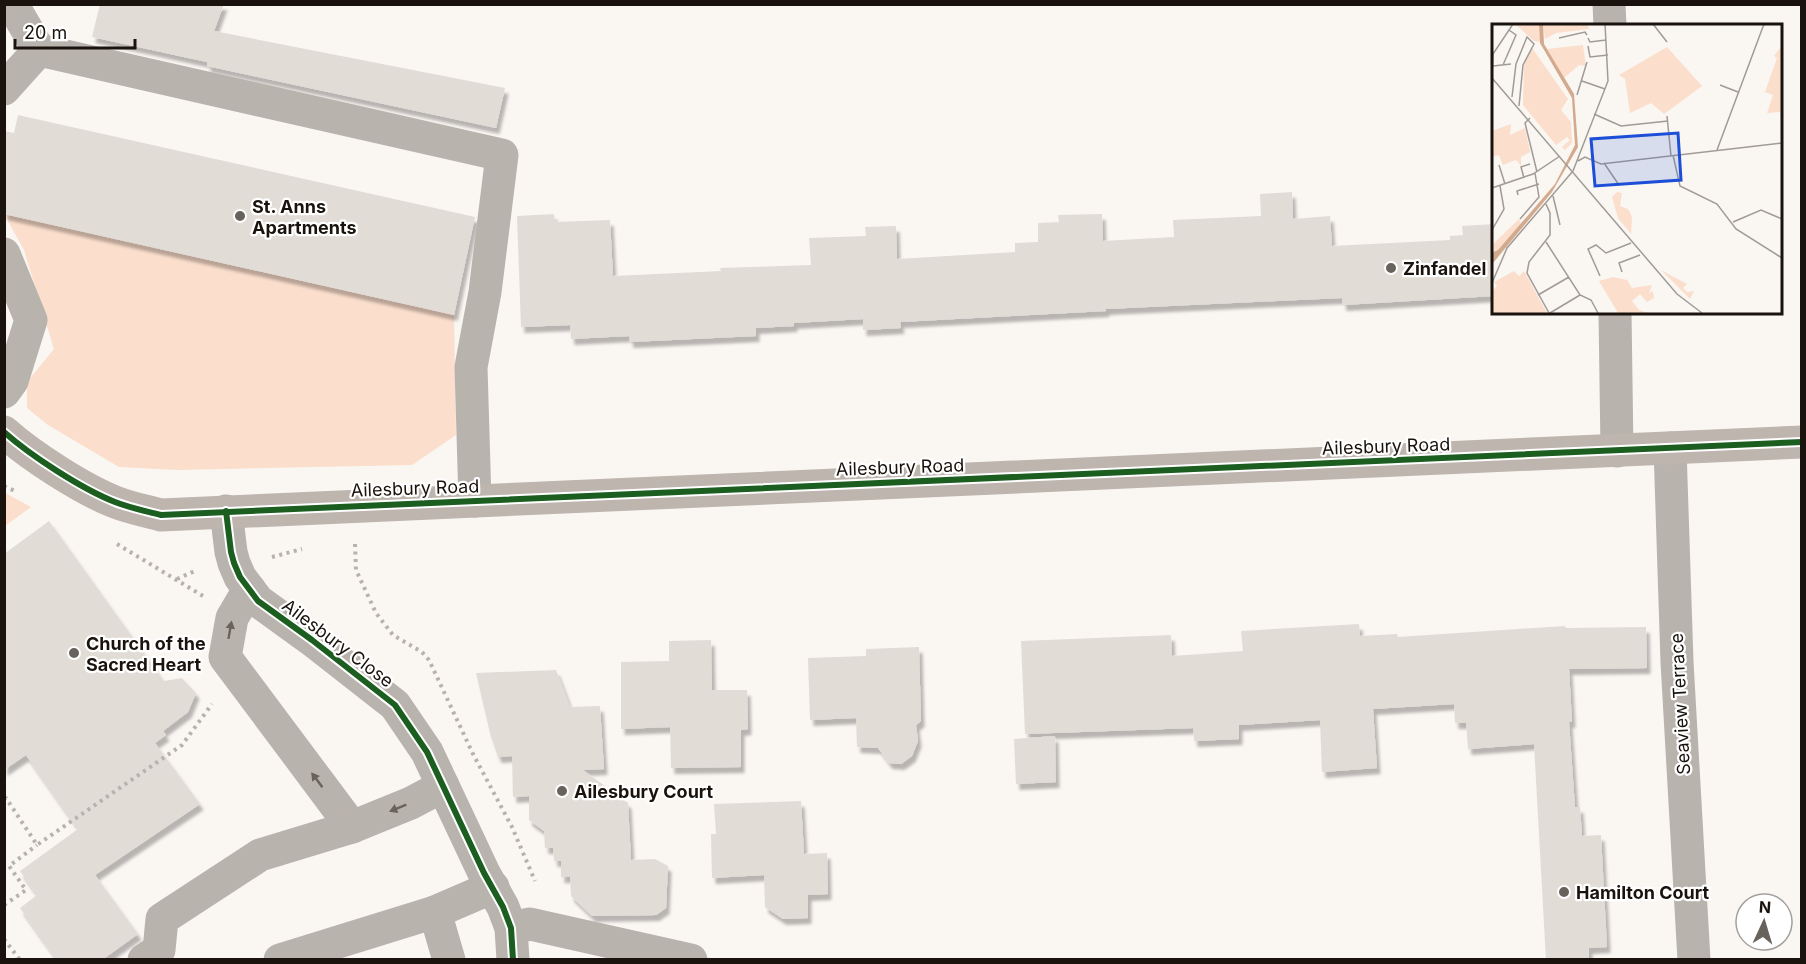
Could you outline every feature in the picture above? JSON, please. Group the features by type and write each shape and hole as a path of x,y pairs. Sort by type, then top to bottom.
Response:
{"main road":[{"name":"Ailesbury Road","path":"9,440 82,485 116,502 161,515 1802,442"}],"street":[{"path":"12,4 39,50 502,155 486,280 471,367 476,501"},
{"path":"1609,4 1610,24"},
{"path":"4,89 39,50"},
{"path":"4,254 31,320 12,381 4,392"},
{"path":"1615,314 1617,451"},
{"name":"Seaview Terrace","path":"1670,448 1677,662 1694,960"},
{"path":"226,512 242,576 225,657 352,827"},
{"name":"Ailesbury Close","path":"242,576 262,605 312,640 395,705 428,752 493,887 512,944"},
{"path":"144,960 159,950 162,919 260,855 352,827 411,803 443,786"},
{"path":"280,960 435,912 493,887"},
{"path":"435,912 449,960"},
{"path":"512,944 530,924 691,960"}],"path":[{"path":"347,541 354,540"},
{"path":"176,580 211,564 242,576 252,563 306,548"},
{"path":"4,905 26,890 9,866 182,745 236,671"},
{"path":"4,799 6,798 37,845"},
{"path":"4,939 20,960"}],"shaded area":[{"path":"4,214 454,315 456,435 412,465 177,470 119,467 48,425 27,408 27,382 54,349 24,250"},
{"path":"5,493 31,507 5,526"}],"building":[{"path":"100,4 224,4 214,31 505,88 496,128 207,66 207,62 92,37"},
{"name":"St. Anns Apartments","path":"18,115 475,217 454,315 4,214 4,131 14,133"},
{"path":"1292,192 1293,219 1330,216 1332,246 1450,240 1450,236 1463,235 1462,226 1492,224 1492,296 1343,305 1342,298 1106,309 1106,311 900,322 901,328 863,330 863,319 756,328 756,336 630,342 629,336 571,339 570,325 521,327 517,216 554,214 555,222 610,220 613,276 721,271 720,268 811,265 809,238 866,236 865,227 896,226 897,259 1015,252 1015,243 1038,242 1038,223 1059,222 1058,215 1102,214 1103,241 1174,237 1173,220 1261,216 1260,194"},
{"name":"Church of the Sacred Heart","path":"49,521 164,681 182,678 196,693 188,712 163,731 166,735 155,743 200,804 95,875 138,934 102,960 57,960 20,908 37,895 20,871 78,829 26,755 4,770 4,554"},
{"path":"1359,624 1360,636 1397,634 1398,637 1565,626 1566,628 1646,627 1647,668 1569,669 1572,722 1569,722 1575,807 1580,807 1582,836 1601,835 1607,947 1589,948 1589,960 1546,960 1534,744 1468,749 1466,723 1455,723 1454,704 1373,709 1377,768 1322,772 1320,720 1239,725 1239,739 1194,741 1193,728 1025,734 1021,641 1171,635 1172,656 1243,651 1241,631"},
{"path":"711,640 712,690 747,690 748,729 741,730 741,767 671,768 670,727 621,729 621,662 669,661 669,641"},
{"path":"919,647 921,721 916,725 918,741 912,756 901,764 889,763 878,748 857,747 856,718 810,720 808,658 866,656 866,649"},
{"name":"Ailesbury Court","path":"556,670 570,707 600,706 604,769 583,770 628,803 631,860 655,859 668,866 666,908 656,915 592,916 571,896 570,877 561,877 561,861 554,861 553,848 545,848 544,831 529,820 529,796 513,797 512,756 498,757 476,673"},
{"path":"1055,736 1056,782 1016,784 1014,739"},
{"path":"801,801 804,854 827,853 828,894 808,895 808,918 783,919 765,907 764,875 712,878 711,834 716,834 714,804"}],"cycle path":[{"path":"4,432 42,461 88,489 132,508 161,515 1802,442"},
{"path":"226,511 234,563 240,577 258,601 395,705 427,752 484,873 503,907 511,928 513,960"}],"place":[{"name":"St. Anns Apartments","path":"240,216"},
{"name":"Zinfandel","path":"1391,268"},
{"name":"Church of the Sacred Heart","path":"74,653"},
{"name":"Ailesbury Court","path":"562,791"},
{"name":"Hamilton Court","path":"1564,892"}]}
